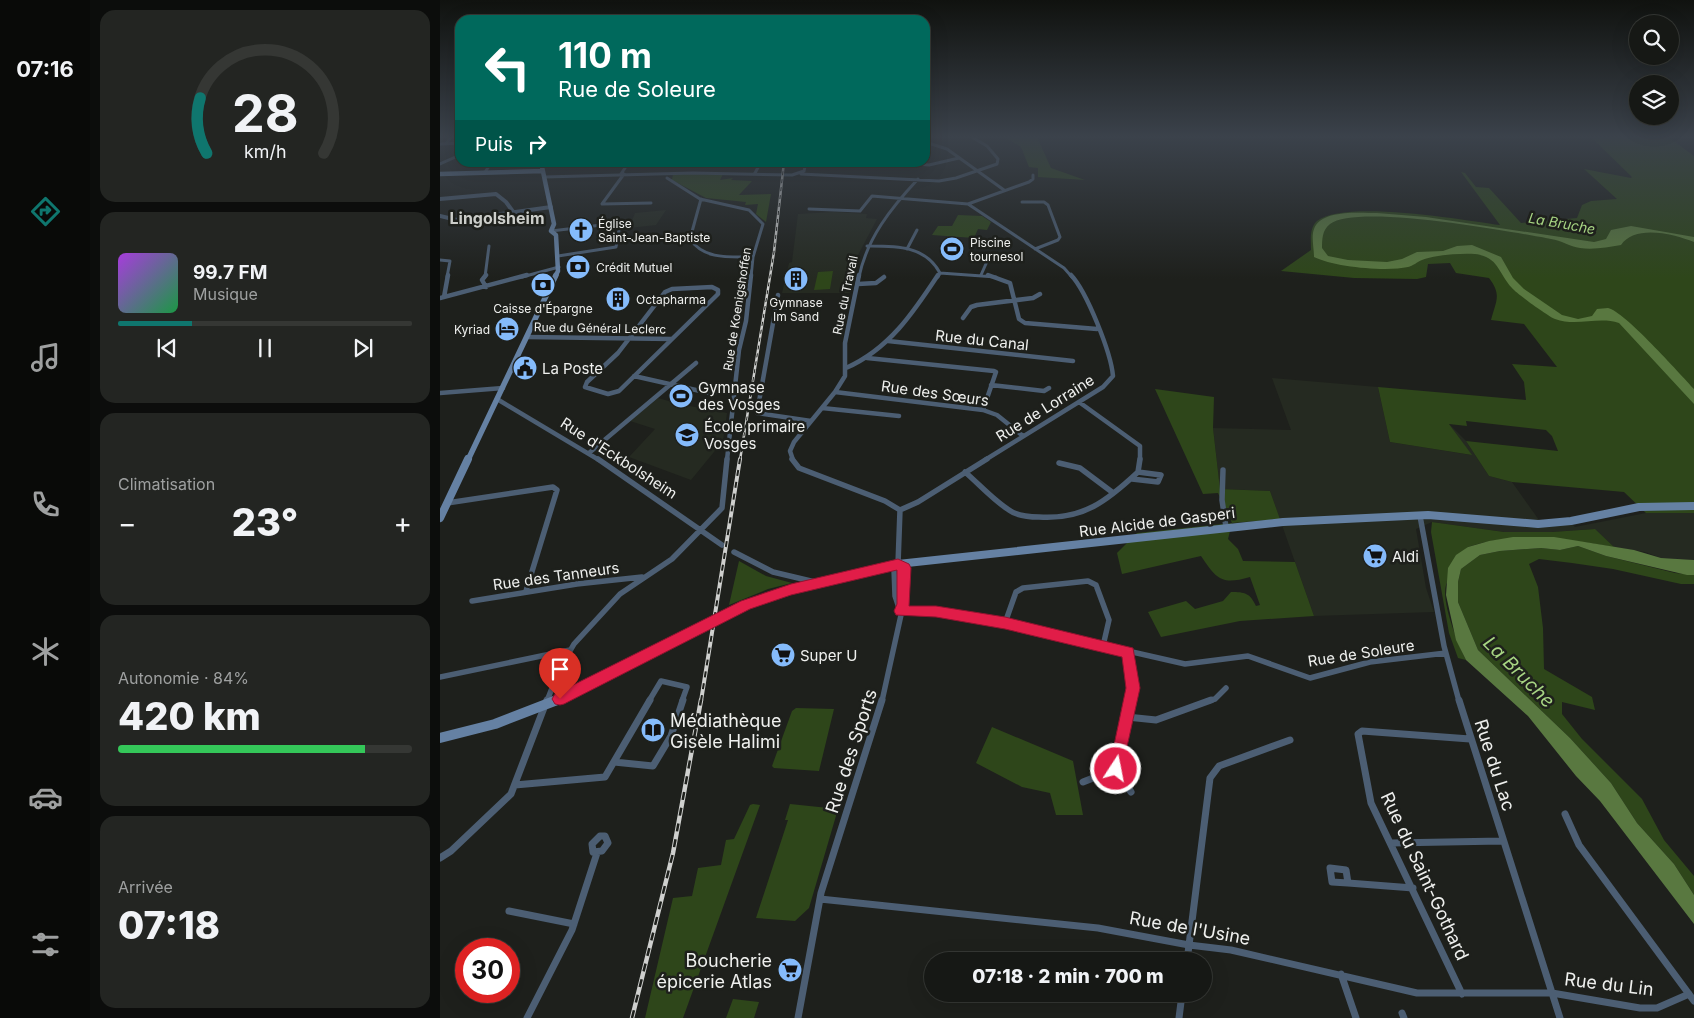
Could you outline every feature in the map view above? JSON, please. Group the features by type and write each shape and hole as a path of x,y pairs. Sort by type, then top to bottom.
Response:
{"main road":[{"path":"440,518 559,267 556,235 551,231 554,224 546,184"},
{"name":"Rue Alcide de Gasperi","path":"898,564 1124,541 1226,527 1283,522 1420,516 1538,524 1571,521 1639,507 1694,506"},
{"path":"440,738 495,724 546,705 730,612 782,592 898,564"}],"street":[{"path":"616,184 602,204 652,204"},
{"name":"Rue de Koenigshoffen","path":"642,577 672,559 719,511 723,501 739,350 746,321 753,256 762,222 740,205 701,199 673,184"},
{"name":"Rue du Travail","path":"900,510 885,501 799,468 793,463 790,454 792,446 842,382 846,368 845,343 867,246 899,198 913,184"},
{"path":"995,184 1004,190"},
{"path":"968,204 1024,184"},
{"path":"440,198 496,194 506,202 514,213"},
{"name":"Rue de Lorraine","path":"809,210 860,211 872,196 968,204 1072,276 1088,304 1112,365 1114,376 1111,381 1024,436 900,510"},
{"path":"701,199 690,239 696,247 702,252 716,255 753,256"},
{"path":"1022,202 1044,202 1048,205 1060,237 1058,240 1035,249"},
{"path":"440,216 456,220 551,207"},
{"path":"551,231 627,222"},
{"path":"558,256 616,247 619,230"},
{"path":"906,248 917,230"},
{"path":"486,287 482,280 486,275 489,246"},
{"path":"867,246 906,248 924,253 940,273 1007,280 1019,319 1025,323 1097,329"},
{"path":"981,276 989,257 994,254"},
{"path":"440,260 450,261 442,298 559,267"},
{"path":"846,368 867,358 888,342 940,273"},
{"path":"858,284 876,283 884,277"},
{"path":"712,287 718,290 718,294 614,393 593,390 584,385 618,353 631,337 668,290 712,287"},
{"path":"963,318 971,307 977,304 1033,298 1040,294"},
{"path":"778,295 757,413 811,421"},
{"name":"Rue du Général Leclerc","path":"527,337 672,339"},
{"name":"Rue du Canal","path":"888,342 1073,361"},
{"path":"867,358 996,372 983,410"},
{"path":"589,452 696,363"},
{"path":"634,376 672,383 709,393 735,389"},
{"path":"992,385 1044,390 1049,388"},
{"path":"440,394 503,388"},
{"name":"Rue des Sœurs","path":"835,392 983,410 997,416 1024,436"},
{"name":"Rue d'Eckbolsheim","path":"497,399 589,452 722,545"},
{"path":"965,472 1010,511 1031,517 1081,513 1132,479 1138,472 1141,452 1140,446 1079,402"},
{"path":"822,408 898,416"},
{"path":"1059,463 1080,468 1112,492"},
{"path":"1223,470 1222,500 1226,527"},
{"path":"1132,479 1158,482 1160,480 1161,476 1138,472"},
{"path":"447,503 553,487 557,490 526,591"},
{"path":"898,564 900,510"},
{"name":"Rue du Lac","path":"1420,516 1446,653 1484,784 1492,801 1502,841 1560,1018"},
{"path":"734,552 766,571 784,577 818,582"},
{"name":"Rue des Sports","path":"798,1018 825,876 887,687 897,645 900,611 903,604 905,568 898,564 894,569 894,575 896,605 900,611"},
{"path":"440,858 451,851 510,794 515,787 561,665 570,650 616,599 642,577"},
{"name":"Rue des Tanneurs","path":"472,601 526,591 642,577"},
{"path":"1005,623 1016,592 1023,588 1088,581 1096,585 1110,620 1103,646"},
{"name":"Rue de Soleure","path":"900,611 936,612 1005,623 1185,664 1248,656 1310,678 1370,662 1446,653"},
{"path":"440,677 570,650"},
{"path":"1128,652 1133,688 1116,769 1131,792"},
{"path":"515,787 605,776 661,681 687,686 671,736 653,766 614,762"},
{"path":"1127,717 1152,722 1158,721 1165,716 1215,699 1226,688"},
{"name":"Rue du Saint-Gothard","path":"1462,994 1372,803 1358,734 1362,731 1470,739"},
{"path":"1188,952 1210,778 1219,766 1290,740"},
{"path":"1083,782 1116,769"},
{"path":"1565,814 1579,845 1692,998"},
{"path":"1391,843 1502,841"},
{"path":"527,1018 574,924 597,853"},
{"path":"1348,883 1412,888"},
{"name":"Rue de l'Usine","path":"820,899 1098,928 1189,945 1231,950 1417,993 1552,993"},
{"path":"509,912 574,924"},
{"path":"1341,974 1356,1018"},
{"name":"Rue du Lin","path":"1552,993 1640,1008 1657,1008 1692,998"},
{"path":"1179,1018 1181,1002"}],"shaded area":[{"path":"679,184 750,184 739,195 771,194 766,222 756,214 758,204 745,205 746,202 706,198"},
{"path":"1469,184 1473,184 1476,187 1489,188 1521,223 1577,218 1582,205 1591,201 1617,199 1600,184 1694,184 1694,513 1646,513 1624,492 1512,482 1489,476 1466,441 1558,451 1552,436 1546,430 1466,421 1467,426 1449,424 1472,455 1390,442 1378,387 1526,400 1524,382 1512,364 1557,367 1524,324 1491,320 1497,294 1489,278 1456,273 1450,263 1428,264 1426,277 1417,279 1354,278 1281,271 1311,250 1311,235 1314,224 1331,215 1377,211 1500,225"},
{"path":"666,210 656,225 629,228 635,213"},
{"path":"833,212 867,214 866,218 877,219 857,257 850,293 782,293 789,263 792,262 798,214"},
{"path":"1351,213 1426,217 1594,242 1606,239 1611,230 1631,226 1694,237 1694,242 1666,234 1645,233 1627,239 1621,245 1585,249 1555,240 1504,231 1436,221 1371,216 1346,218 1330,224 1327,226 1322,238 1322,248 1328,256 1348,260 1387,262 1402,259 1417,252 1443,251 1457,246 1472,245 1501,257 1513,278 1524,289 1562,315 1578,319 1592,316 1597,309 1608,308 1616,312 1652,344 1694,389 1694,404 1619,323 1611,321 1571,322 1555,319 1515,291 1489,258 1475,254 1455,254 1427,258 1408,267 1374,269 1347,266 1314,257 1313,232 1318,223 1324,218"},
{"path":"958,215 982,216 991,222 987,230 978,229 974,238 932,235 938,226 952,226"},
{"path":"833,271 830,289 814,290 818,272"},
{"path":"1272,378 1378,387 1390,442 1471,455 1449,424 1466,441 1489,476 1512,482 1539,520 1566,519 1575,527 1646,513 1694,513 1694,560 1661,558 1645,552 1614,547 1594,529 1552,532 1504,532 1432,522 1416,529 1426,588 1434,612 1314,616 1270,491 1220,489 1213,428 1291,430"},
{"path":"1155,389 1214,397 1213,428 1220,489 1270,491 1280,519 1232,523 1218,493 1203,494"},
{"name":"École primaire Vosges","path":"658,398 727,413 723,441 691,480 629,457 655,429 630,421"},
{"path":"1432,522 1504,532 1552,532 1595,529 1614,547 1559,539 1523,538 1504,539 1468,547 1450,575 1445,592 1451,623 1466,660 1458,658 1449,633 1431,532"},
{"path":"1232,523 1228,539 1238,549 1243,561 1295,562 1314,616 1240,621 1161,637 1148,612 1186,601 1195,609 1223,601 1231,592 1246,594 1252,598 1256,606 1260,605 1250,577 1233,580 1221,578 1211,571 1201,556 1122,574 1117,553 1137,533"},
{"path":"1513,537 1554,537 1634,550 1661,558 1694,560 1694,575 1687,575 1606,556 1578,546 1560,550 1541,548 1500,551 1480,555 1461,569 1458,582 1458,602 1478,650 1570,738 1611,783 1637,823 1674,864 1694,895 1694,924 1600,801 1576,776 1528,716 1466,660 1456,640 1446,595 1448,568 1456,555 1468,547"},
{"path":"1578,546 1606,556 1675,573 1694,575 1694,584 1681,584 1613,569 1572,563 1539,559 1529,564 1538,587 1543,628 1544,669 1592,697 1595,710 1562,702 1562,714 1582,739 1642,799 1664,840 1694,876 1694,895 1674,864 1637,823 1611,783 1570,738 1478,650 1458,602 1458,582 1461,569 1480,555 1500,551 1541,548 1560,550"},
{"path":"739,561 766,576 792,583 768,589 729,605"},
{"path":"796,708 834,709 819,771 774,768 772,766 792,711"},
{"path":"992,727 1073,761 1083,815 1056,815 1050,793 1022,787 976,763"},
{"path":"790,804 838,809 809,908 795,921 756,918 788,820 785,820"},
{"path":"750,805 760,805 683,1018 645,1018 673,898 692,896 698,868 721,865 726,840 734,839"},
{"path":"733,999 759,1002 754,1018 726,1018"}],"railway":[{"path":"740,460 774,252 782,184"},
{"path":"701,701 740,459"},
{"path":"632,1018 673,853 701,700"}],"place":[{"name":"Église Saint-Jean-Baptiste","path":"581,230"},
{"name":"Piscine tournesol","path":"952,249"},
{"name":"Crédit Mutuel","path":"578,267"},
{"name":"Gymnase Im Sand","path":"796,279"},
{"name":"Caisse d'Épargne","path":"543,285"},
{"name":"Octapharma","path":"618,299"},
{"name":"Kyriad","path":"507,329"},
{"name":"La Poste","path":"525,368"},
{"name":"Gymnase des Vosges","path":"681,396"},
{"name":"École primaire Vosges","path":"687,435"},
{"name":"Aldi","path":"1375,556"},
{"name":"Super U","path":"783,655"},
{"name":"Médiathèque Gisèle Halimi","path":"653,730"},
{"name":"Boucherie épicerie Atlas","path":"790,970"}],"district":[{"name":"Lingolsheim","path":"497,218"}],"route":[{"path":"560,699 746,604 791,589 898,564 905,568 903,604 900,611 936,612 1005,623 1128,652 1133,688 1116,769"}],"water label":[{"name":"La Bruche","path":"1562,223"},
{"name":"La Bruche","path":"1519,672"}]}
